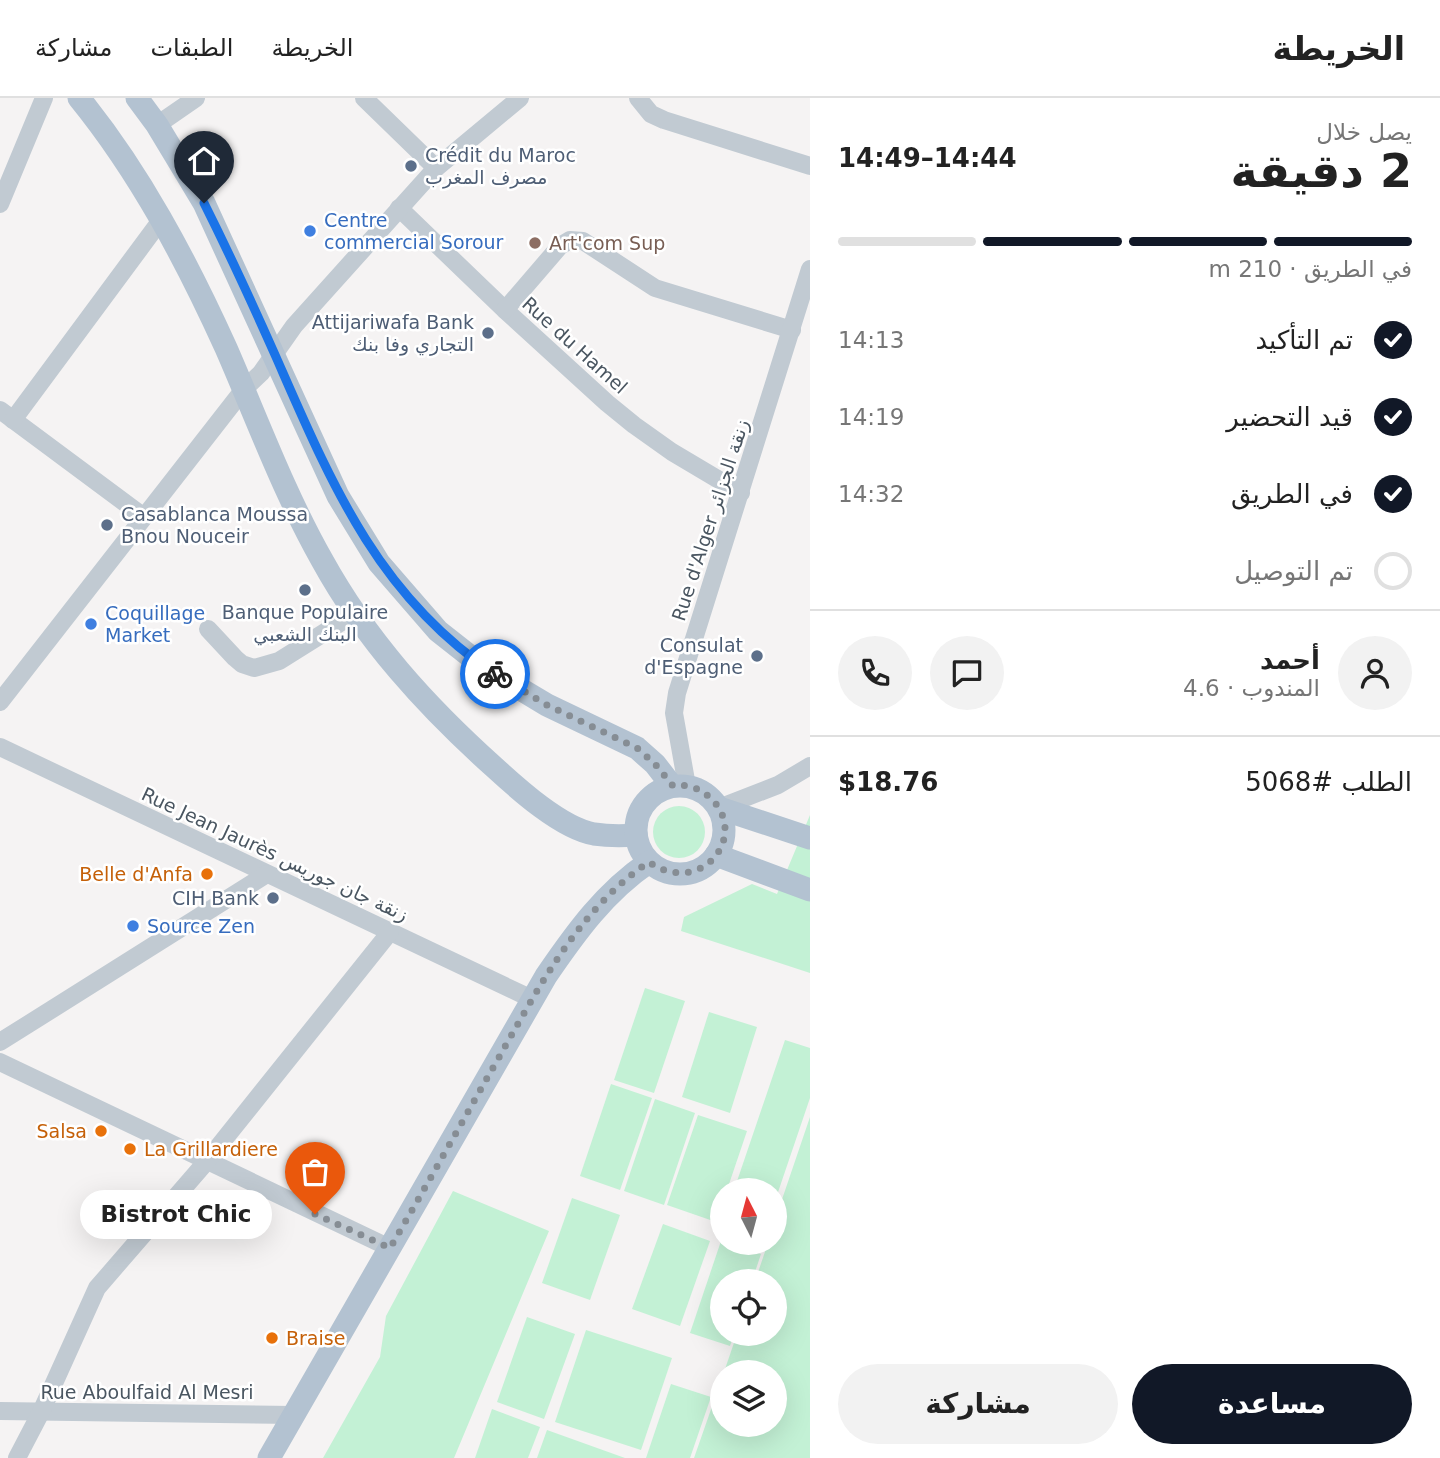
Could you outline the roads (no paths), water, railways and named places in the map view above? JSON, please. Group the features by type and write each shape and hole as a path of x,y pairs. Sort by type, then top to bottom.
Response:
{"main road":[{"path":"79,98 105,130 161,220 194,282 244,389 306,533 354,614 429,707 503,775 536,801 583,831 615,836 636,835"},
{"path":"137,98 157,125 204,203 338,496 379,562 438,631 516,689 637,748 680,786 704,792 719,808 723,820 721,848 701,869 681,874 665,871 649,862 636,835 637,819 645,803 657,792 680,786"},
{"path":"719,808 810,838"},
{"path":"716,855 810,890"},
{"path":"270,1458 532,999 599,904 618,885 649,862"}],"street":[{"path":"0,204 8,168 44,98"},
{"path":"157,125 197,98"},
{"path":"364,98 436,168"},
{"path":"0,702 244,389 261,373 295,326 436,168 520,98"},
{"path":"638,98 651,114 664,120 810,166"},
{"name":"Rue du Hamel","path":"399,208 505,310 634,425 740,493"},
{"path":"144,517 6,415 161,220"},
{"path":"505,310 560,246 575,239 583,241 655,288 792,330"},
{"name":"Rue d'Alger زنقة الجزائر","path":"680,786 674,713 677,692 810,269"},
{"path":"208,629 235,658 254,668 279,661 354,614"},
{"name":"Rue Jean Jaurès زنقة جان جوريس","path":"0,747 532,999"},
{"path":"719,808 778,785 810,766"},
{"path":"0,1042 267,874"},
{"path":"17,1458 41,1412 97,1288 206,1162 390,932"},
{"path":"0,1062 390,1248"},
{"name":"Rue Aboulfaid Al Mesri","path":"0,1411 294,1415"}],"place":[{"name":"Crédit du Maroc مصرف المغرب","path":"411,166"},
{"name":"Centre commercial Sorour","path":"310,231"},
{"name":"Art'com Sup","path":"535,243"},
{"name":"Attijariwafa Bank التجاري وفا بنك","path":"488,333"},
{"name":"Casablanca Moussa Bnou Nouceir","path":"107,525"},
{"name":"Banque Populaire البنك الشعبي","path":"305,590"},
{"name":"Coquillage Market","path":"91,624"},
{"name":"Consulat d'Espagne","path":"757,656"},
{"name":"Belle d'Anfa","path":"207,874"},
{"name":"CIH Bank","path":"273,898"},
{"name":"Source Zen","path":"133,926"},
{"name":"Salsa","path":"101,1131"},
{"name":"La Grillardiere","path":"130,1149"},
{"name":"Bistrot Chic","path":"315,1214"},
{"name":"Braise","path":"272,1338"}]}
